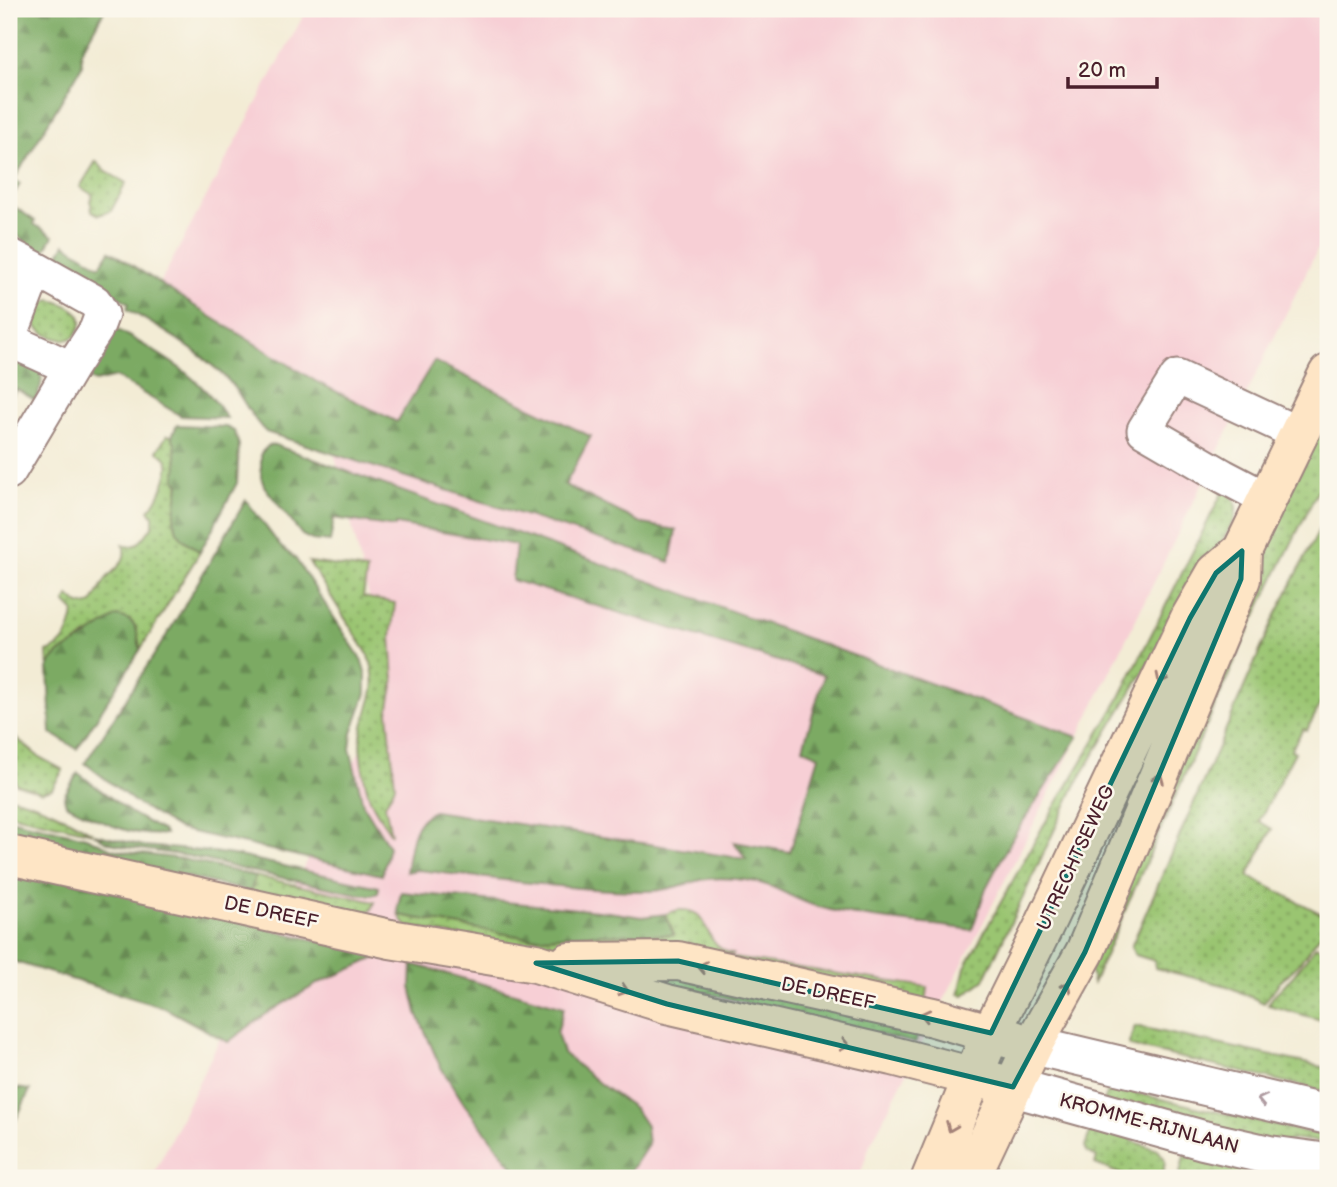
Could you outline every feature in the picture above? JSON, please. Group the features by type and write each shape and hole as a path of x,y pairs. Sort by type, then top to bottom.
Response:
{"main road":[{"name":"UTRECHTSEWEG","path":"930,1178 991,1032 1190,618 1216,573 1242,551 1328,374"},
{"name":"UTRECHTSEWEG","path":"970,1178 1033,1045 1085,952 1241,579 1242,551"},
{"name":"DE DREEF","path":"9,855 390,939 536,962 667,1004 893,1056 1013,1087"},
{"name":"DE DREEF","path":"536,962 678,961 933,1017 1033,1045"}],"street":[{"path":"9,472 96,330 102,314 95,302 23,262 9,340 71,368"},
{"path":"1268,499 1144,430 1177,377 1299,434"},
{"path":"1033,1045 1328,1115"},
{"name":"KROMME-RIJNLAAN","path":"1013,1087 1203,1140 1328,1163"}],"highlighted area":[{"path":"1242,551 1241,579 1085,952 1013,1087 667,1004 536,963 678,961 991,1033 1190,618 1216,573"}],"shaded area":[{"path":"307,9 1328,9 1328,228 1078,737 870,1145 859,1178 152,1178 391,687 317,382 160,283"}],"green space":[{"path":"14,9 105,9 81,52 82,66 14,180 20,184 9,202 9,17"},
{"path":"96,161 105,171 126,183 111,211 99,215 92,211 90,201 93,195 80,187"},
{"path":"9,203 53,236 44,252 16,235 10,227"},
{"path":"65,244 100,266 110,251 317,382 397,422 434,361 591,436 565,485 643,524 676,530 670,562 266,432 255,420 233,385 204,358 127,309 129,303 56,260"},
{"path":"51,300 73,309 80,316 80,327 74,337 58,339 37,327 34,319 37,306"},
{"path":"115,328 191,377 216,402 227,418 181,416 116,377 95,382 86,377"},
{"path":"9,354 33,365 41,375 42,381 35,400 16,389 9,402"},
{"path":"1328,413 1328,470 1248,631 1093,983 1090,970 1202,688 1272,530"},
{"path":"177,425 226,427 234,431 239,445 237,483 200,552 183,539 174,520 179,485 175,479 177,467 172,436"},
{"path":"167,435 172,436 175,444 175,479 179,485 174,520 177,531 200,552 140,650 135,626 130,620 85,636 59,653 48,667 47,652 59,646 67,636 71,624 74,611 65,602 69,596 79,604 92,603 123,559 123,545 137,544 153,525 153,516 149,510 162,488 168,468 166,459 157,451"},
{"path":"269,445 1078,737 1013,837 986,888 972,930 838,912 809,904 765,884 739,879 709,879 656,891 562,886 417,870 406,872 416,828 426,815 434,811 746,859 734,842 790,852 819,756 803,748 824,675 512,580 516,545 396,524 395,527 334,518 330,542 312,540 302,535 264,486 261,477 261,453"},
{"path":"1225,487 1235,503 1234,521 1075,786 984,980 964,995 959,994 965,967 1042,828 1118,701"},
{"path":"246,500 281,547 295,558 361,659 366,675 366,693 352,733 350,748 363,804 389,847 382,875 179,829 136,803 85,763 170,630"},
{"path":"1328,512 1328,690 1307,730 1303,729 1291,750 1295,752 1259,821 1272,829 1248,876 1328,917 1328,924 1298,965 1279,983 1264,1003 1227,986 1155,968 1155,961 1135,955 1131,947 1273,621"},
{"path":"309,562 367,570 363,597 395,603 391,637 394,681 388,712 395,786 385,805 391,834 371,801 361,759 360,742 374,680 369,656"},
{"path":"117,616 133,623 140,650 77,749 51,733 48,667 59,653"},
{"path":"9,732 39,757 63,770 52,789 41,792 16,784 9,759"},
{"path":"78,773 131,813 165,834 126,830 66,804 65,794"},
{"path":"9,797 63,816 93,833 9,814"},
{"path":"9,819 86,837 112,849 183,859 255,876 251,892 9,835"},
{"path":"94,834 144,846 239,856 379,887 378,893 363,895 188,856 125,847 105,841"},
{"path":"9,866 380,956 319,983 269,1012 228,1042 165,1008 9,960"},
{"path":"255,876 375,902 372,909 364,915 251,892"},
{"path":"401,892 642,917 665,914 674,935 588,934 529,938 399,915"},
{"path":"678,910 699,915 716,944 734,955 706,954 928,987 926,1003 597,949 518,948 406,926 399,915 529,938 588,934 674,934 665,914"},
{"path":"1316,946 1328,953 1328,1022 1268,1005"},
{"path":"412,964 564,1007 557,1033 563,1053 634,1108 646,1126 648,1145 626,1178 521,1178 465,1105 440,1066 417,1013 411,987"},
{"path":"656,971 919,1028 916,1042 661,982 656,980"},
{"path":"1135,1026 1328,1068 1328,1092 1130,1046"},
{"path":"9,1087 30,1090 9,1134"},
{"path":"1109,1087 1310,1133 1328,1134 1328,1143 1297,1139 1263,1148 1104,1102"},
{"path":"1094,1122 1117,1129 1135,1142 1158,1150 1165,1162 1162,1178 1130,1178 1095,1164 1097,1157 1087,1152 1085,1146"},
{"path":"1187,1152 1328,1178 1179,1178"}]}
